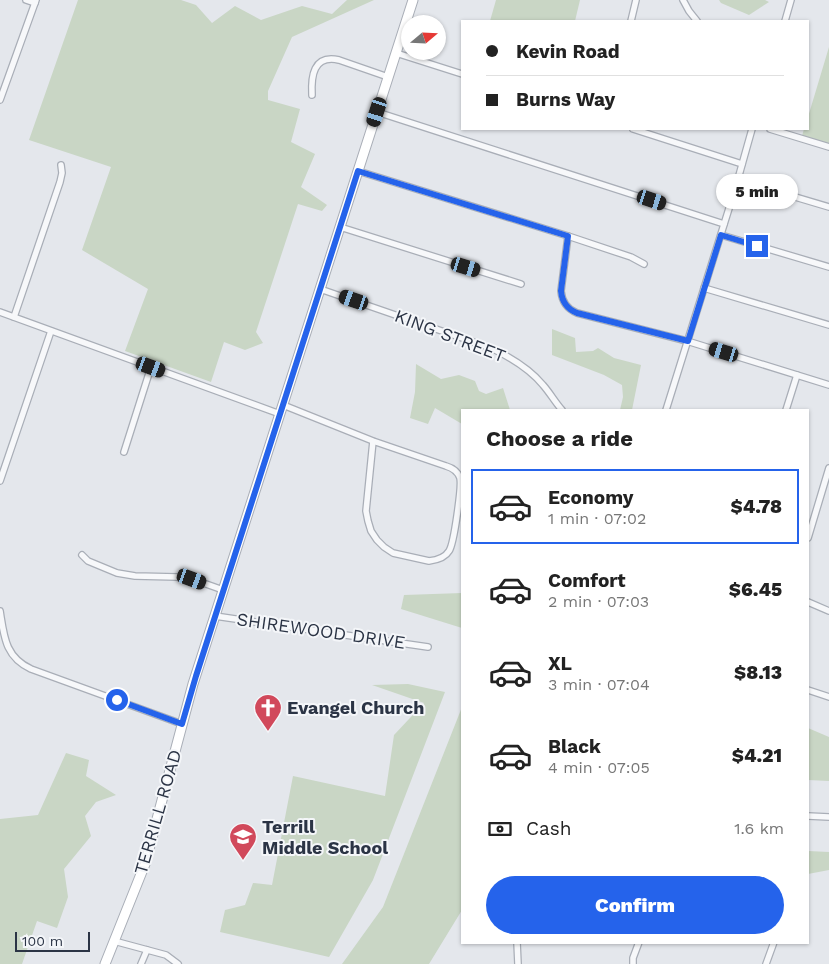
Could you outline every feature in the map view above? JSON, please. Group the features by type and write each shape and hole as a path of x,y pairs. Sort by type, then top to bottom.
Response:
{"street":[{"path":"0,100 35,2 26,0"},
{"name":"TERRILL ROAD","path":"105,964 145,864 182,724 215,616 413,0"},
{"path":"631,20 636,0"},
{"path":"683,0 696,20"},
{"path":"785,20 792,0"},
{"path":"396,53 461,74"},
{"path":"312,95 311,83 314,70 326,60 339,60 388,77"},
{"path":"0,74 8,76"},
{"path":"377,112 724,224"},
{"path":"636,130 742,164"},
{"path":"666,409 738,180 752,130"},
{"path":"773,130 829,147"},
{"path":"14,317 60,182 61,165"},
{"path":"358,171 568,236 631,257 644,264"},
{"path":"738,180 829,207"},
{"path":"340,227 520,284"},
{"path":"721,235 829,267"},
{"path":"568,236 561,296 566,307 577,313 688,341 829,384"},
{"name":"KING STREET","path":"320,288 505,354 518,362 541,382 561,409"},
{"path":"704,288 829,326"},
{"path":"0,312 151,367 281,409 446,466 456,472 461,483 452,545 444,557 434,561 393,553 380,544 371,531 366,511 373,441"},
{"path":"0,481 51,331"},
{"path":"124,452 151,367"},
{"path":"786,409 797,375"},
{"path":"809,535 829,468"},
{"path":"456,523 461,524"},
{"path":"82,555 88,561 117,573 135,576 192,579 224,590"},
{"path":"809,602 829,611"},
{"path":"0,611 6,644 13,656 23,665 182,724"},
{"name":"SHIREWOOD DRIVE","path":"215,616 428,647"},
{"path":"809,690 829,697"},
{"path":"809,816 829,817"},
{"path":"114,942 166,955 178,964"},
{"path":"517,944 518,964"},
{"path":"633,964 633,958 638,944"},
{"path":"766,964 773,944"},
{"path":"141,964 147,950"}],"green space":[{"path":"78,0 181,0 196,5 212,23 235,6 261,20 302,6 332,14 347,0 374,0 292,37 268,91 268,100 300,109 291,142 315,154 301,187 327,205 322,211 298,204 256,332 263,343 245,350 224,342 211,382 125,351 148,289 82,250 111,167 29,140"},
{"path":"496,0 580,0 575,20 490,20"},
{"path":"719,0 765,0 769,2 749,15 721,3"},
{"path":"829,47 829,144 802,136 804,130 809,130 809,114"},
{"path":"552,329 575,338 576,352 593,351 598,348 614,358 641,365 632,409 620,409 623,397 622,385 604,375 552,355"},
{"path":"416,364 441,379 459,375 475,381 479,391 486,394 503,388 510,409 461,409 461,423 435,408 428,424 410,418 415,392"},
{"path":"461,593 461,628 401,609 404,595"},
{"path":"408,684 445,692 373,880 329,957 220,932 225,910 245,905 253,883 272,885 293,776 385,796 394,735 424,703 372,685"},
{"path":"461,710 461,912 429,964 342,964 383,907"},
{"path":"809,728 829,737 829,781 809,780"},
{"path":"66,753 89,760 86,776 116,795 96,802 85,816 91,836 64,869 68,897 57,928 37,921 22,964 0,964 0,819 38,815"},
{"path":"809,851 829,852 829,870 809,874"}],"place":[{"name":"Evangel Church","path":"268,732"},
{"name":"Terrill Middle School","path":"243,861"}],"route":[{"path":"117,700 182,724 358,171 568,236 561,291 562,300 566,307 577,313 688,341 721,235 757,246"}]}
